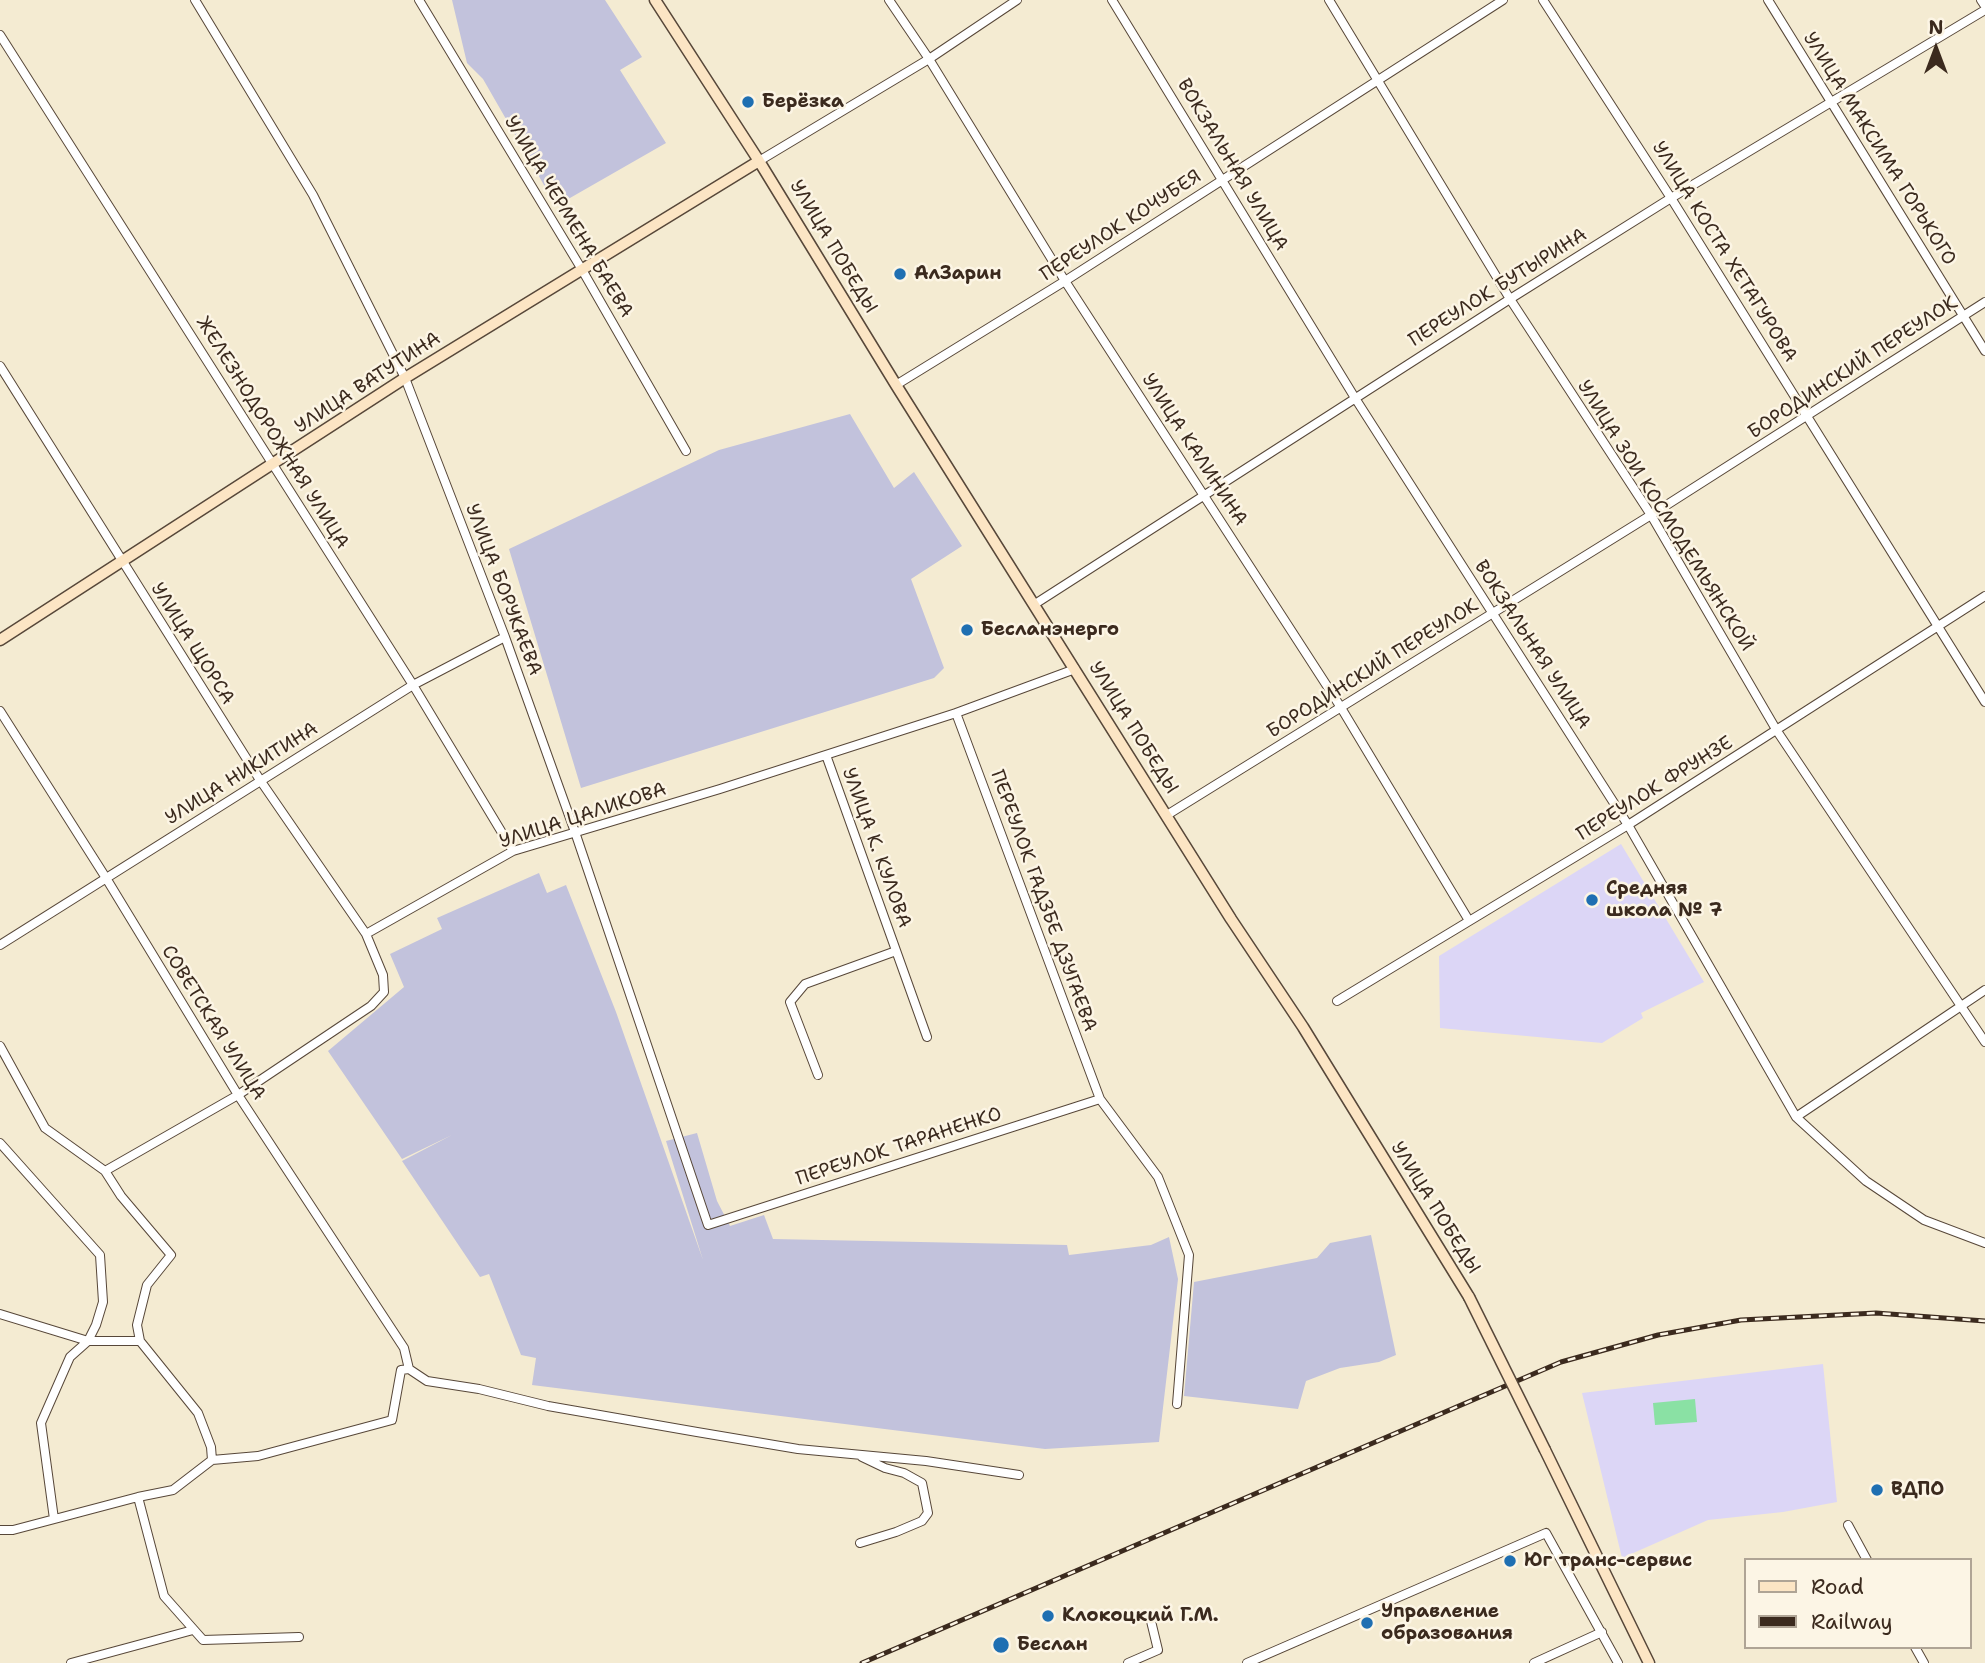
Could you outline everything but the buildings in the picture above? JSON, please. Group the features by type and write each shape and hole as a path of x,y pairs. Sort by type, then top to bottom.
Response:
{"main road":[{"name":"УЛИЦА ПОБЕДЫ","path":"655,0 759,161 1231,919 1303,1027 1469,1297 1649,1663"},
{"name":"УЛИЦА ВАТУТИНА","path":"0,640 405,378 759,161"}],"street":[{"name":"УЛИЦА БОРУКАЕВА","path":"195,0 313,195 405,378 505,638 575,832 708,1225"},
{"name":"УЛИЦА ЧЕРМЕНА БАЕВА","path":"419,0 581,268 686,451"},
{"name":"УЛИЦА КАЛИНИНА","path":"889,0 929,59 1065,281 1340,706 1468,919"},
{"path":"759,161 929,59 1017,0"},
{"name":"ВОКЗАЛЬНАЯ УЛИЦА","path":"1112,0 1355,398 1628,825 1796,1116 1866,1181 1924,1220 1985,1243"},
{"name":"УЛИЦА ЗОИ КОСМОДЕМЬЯНСКОЙ","path":"1329,0 1510,299 1651,515 1777,731 1985,1042"},
{"name":"ПЕРЕУЛОК КОЧУБЕЯ","path":"896,384 1065,281 1503,0"},
{"name":"УЛИЦА КОСТА ХЕТАГУРОВА","path":"1543,0 1808,415 1985,702"},
{"name":"УЛИЦА МАКСИМА ГОРЬКОГО","path":"1768,0 1985,351"},
{"path":"1981,0 1985,8"},
{"name":"ПЕРЕУЛОК БУТЫРИНА","path":"1035,604 1510,299 1985,8"},
{"name":"ЖЕЛЕЗНОДОРОЖНАЯ УЛИЦА","path":"0,35 413,685 513,851"},
{"name":"БОРОДИНСКИЙ ПЕРЕУЛОК","path":"1167,815 1651,515 1985,302"},
{"name":"УЛИЦА ЩОРСА","path":"0,366 260,780 366,934"},
{"name":"ПЕРЕУЛОК ФРУНЗЕ","path":"1337,1001 1468,919 1628,825 1985,596"},
{"name":"УЛИЦА НИКИТИНА","path":"0,945 413,685 505,638"},
{"name":"УЛИЦА ЦАЛИКОВА","path":"366,934 513,851 956,713 1075,669"},
{"name":"СОВЕТСКАЯ УЛИЦА","path":"0,711 238,1094 404,1348 408,1369"},
{"name":"ПЕРЕУЛОК ГАДЗБЕ ДЗУГАЕВА","path":"956,713 1100,1099 1158,1177 1189,1255 1177,1404"},
{"name":"УЛИЦА К. КУЛОВА","path":"826,755 927,1037"},
{"path":"105,1171 238,1094 371,1006 384,992 383,975 366,934"},
{"name":"УЛИЦА К. КУЛОВА","path":"818,1075 790,1002 805,984 896,951"},
{"path":"1796,1116 1985,990"},
{"path":"0,1046 45,1128 105,1171 121,1196 171,1255 147,1285 138,1325 140,1341 198,1413 211,1447 212,1460"},
{"name":"ПЕРЕУЛОК ТАРАНЕНКО","path":"708,1225 1100,1099"},
{"path":"0,1143 100,1255 103,1302 88,1341 70,1357 41,1423 54,1519"},
{"path":"0,1314 88,1341 140,1341"},
{"path":"0,1530 13,1530 173,1490 212,1460 258,1456 392,1420 401,1370 408,1369 427,1381 479,1389 548,1406 798,1449 926,1461 1019,1475"},
{"path":"855,1455 885,1468 904,1472 922,1483 928,1513 922,1521 860,1543"},
{"path":"138,1497 164,1596 203,1640 299,1637"},
{"path":"1848,1525 1866,1558"},
{"path":"1247,1663 1546,1533 1618,1663"},
{"path":"1128,1663 1158,1650 1150,1617"},
{"path":"71,1663 193,1630"},
{"path":"1534,1663 1602,1632"}],"shaded area":[{"path":"452,0 605,0 642,57 620,70 666,143 556,206 483,79 467,63"},
{"path":"850,414 894,488 914,472 962,546 911,579 944,668 934,678 581,788 509,549 719,450"},
{"name":"Средняя школа № 7","path":"1621,844 1704,982 1641,1013 1643,1018 1602,1043 1440,1028 1439,956"},
{"path":"539,873 547,893 566,885 616,1012 703,1260 666,1141 697,1133 717,1201 730,1226 764,1215 773,1239 1067,1245 1069,1255 1151,1245 1169,1237 1178,1279 1159,1442 1045,1449 532,1385 536,1358 521,1355 489,1274 480,1277 402,1161 452,1135 402,1159 328,1051 404,987 390,954 442,929 437,918"},
{"path":"1371,1235 1396,1355 1379,1362 1340,1368 1306,1381 1298,1409 1184,1396 1194,1282 1317,1258 1330,1243"},
{"path":"1823,1364 1837,1502 1783,1512 1708,1520 1622,1558 1582,1393"}],"green space":[{"path":"1695,1399 1697,1422 1655,1425 1653,1403"}],"railway":[{"path":"862,1663 1561,1362 1658,1335 1741,1320 1876,1313 1985,1321"}],"place":[{"name":"Берёзка","path":"748,102"},
{"name":"АлЗарин","path":"900,274"},
{"name":"Бесланэнерго","path":"967,630"},
{"name":"Средняя школа № 7","path":"1592,900"},
{"name":"ВДПО","path":"1877,1490"},
{"name":"Юг транс-сервис","path":"1510,1561"},
{"name":"Клокоцкий Г.М.","path":"1048,1616"},
{"name":"Управление образования","path":"1367,1623"},
{"name":"Беслан","path":"1001,1645"}]}
